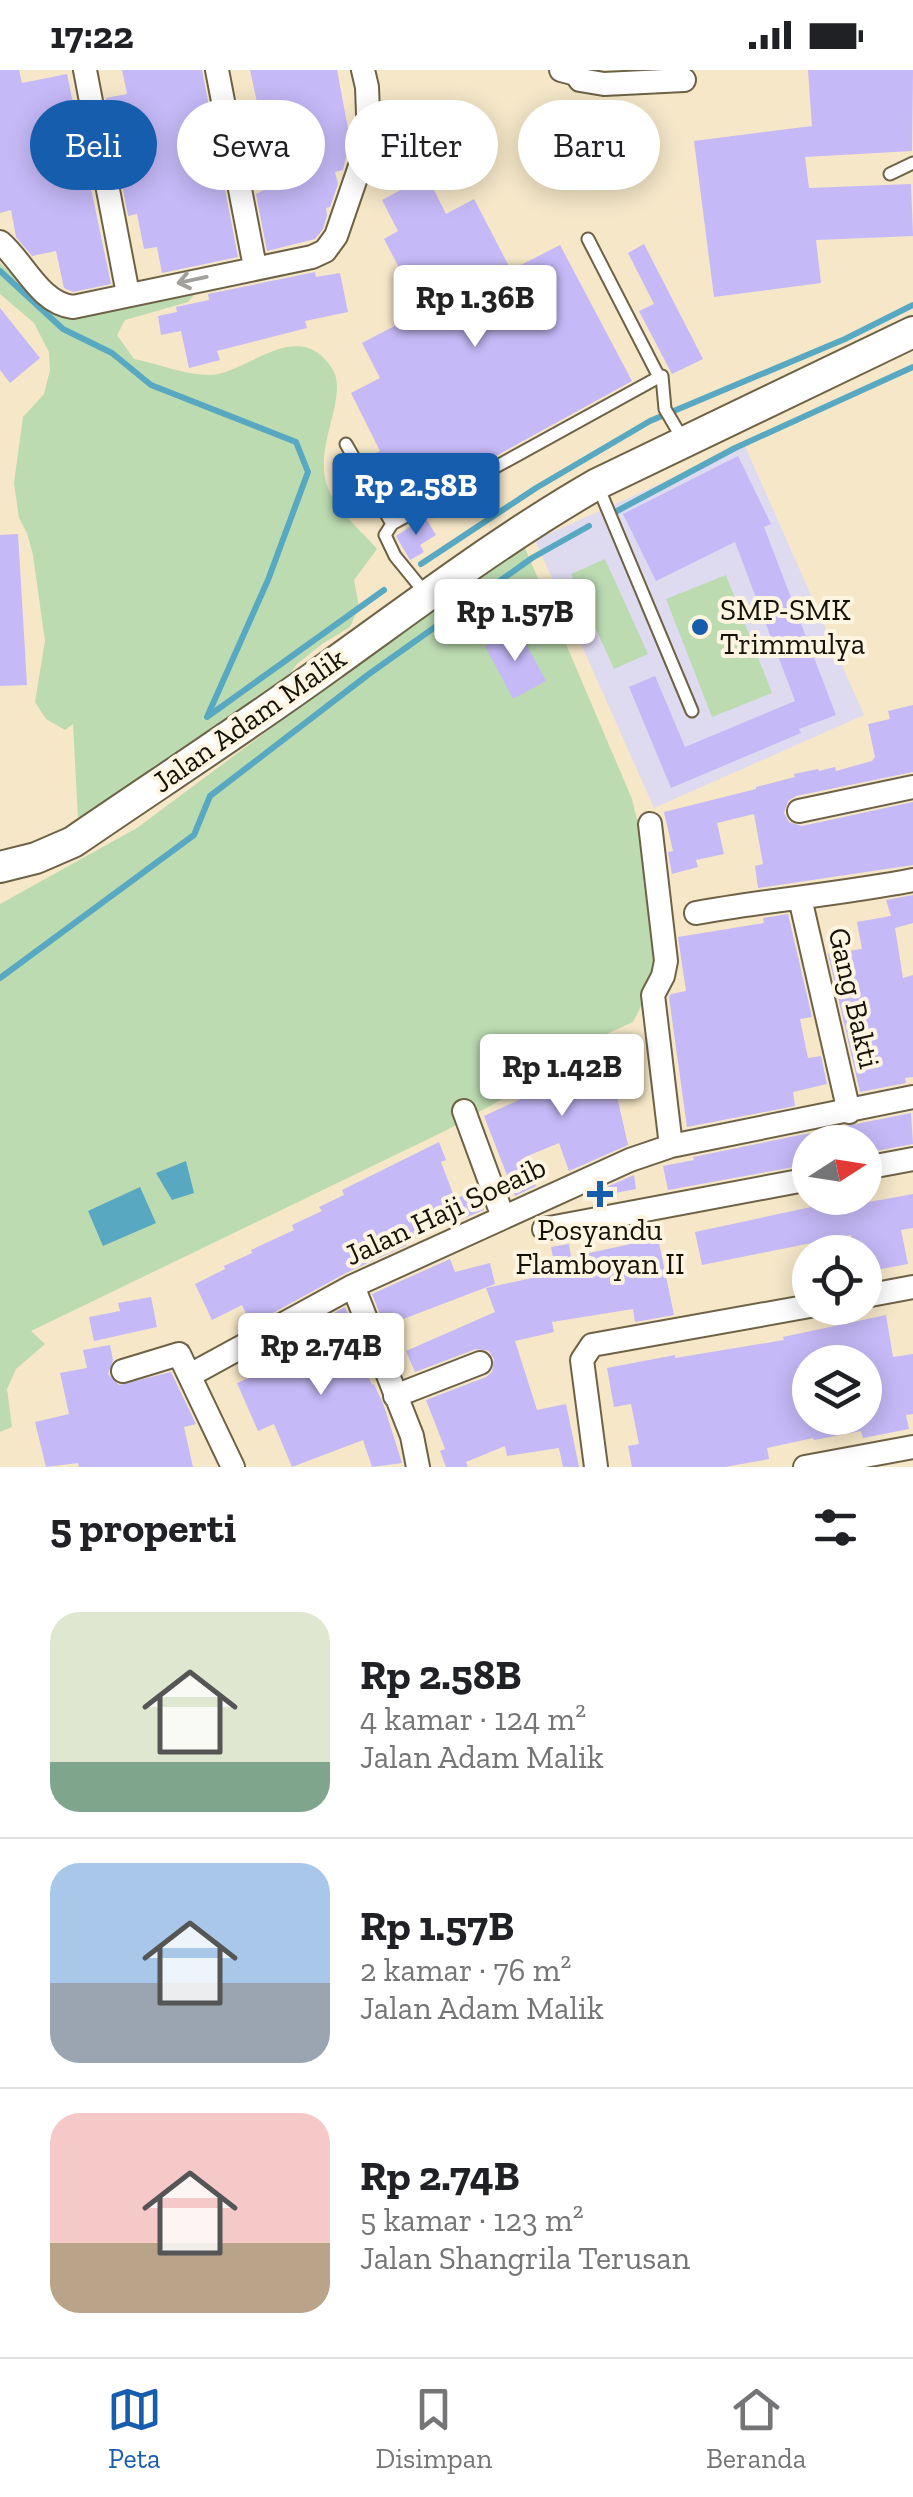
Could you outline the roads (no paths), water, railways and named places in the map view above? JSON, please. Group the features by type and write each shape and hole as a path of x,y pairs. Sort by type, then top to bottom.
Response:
{"street":[{"path":"85,70 128,294"},
{"path":"217,70 255,267"},
{"path":"0,242 47,296 60,306 73,307 326,251 336,236 368,140 368,88 362,70"},
{"path":"561,70 576,74 580,80 604,84 684,80"},
{"name":"Jalan Adam Malik","path":"0,867 36,858 73,842 547,512 681,436 913,332"},
{"path":"799,811 913,786"},
{"path":"650,824 666,962 653,995 671,1146"},
{"path":"696,913 913,880"},
{"name":"Gang Bakti","path":"800,898 849,1112"},
{"name":"Jalan Haji Soeaib","path":"192,1374 353,1286 630,1160 671,1146 913,1097"},
{"path":"464,1111 503,1217"},
{"path":"882,1165 913,1160"},
{"path":"544,1229 792,1182"},
{"path":"353,1286 412,1436 418,1467"},
{"path":"882,1293 913,1287"},
{"path":"596,1467 582,1360 592,1345 792,1309"},
{"path":"123,1371 176,1353 192,1374 233,1467"},
{"path":"396,1396 480,1363"},
{"path":"805,1467 913,1447"}],"lane":[{"path":"890,174 913,163"},
{"path":"588,239 659,377 662,376 665,409 681,436"},
{"path":"426,594 388,546 385,535 392,524 659,377"},
{"path":"346,444 392,524"},
{"path":"596,484 692,710"}],"water":[{"path":"186,1161 194,1193 172,1200 156,1173"},
{"path":"140,1187 156,1223 103,1246 88,1211"}],"waterway":[{"path":"0,271 63,329 112,353 151,385 296,442 308,472 268,580 207,717 384,590"},
{"path":"421,564 536,488 650,421 845,339 913,305"},
{"path":"617,511 735,448 913,367"},
{"path":"0,978 194,835 210,796 369,674 532,558 589,526"}],"place":[{"name":"SMP-SMK Trimmulya","path":"700,627"},
{"name":"Posyandu Flamboyan II","path":"600,1194"}]}
